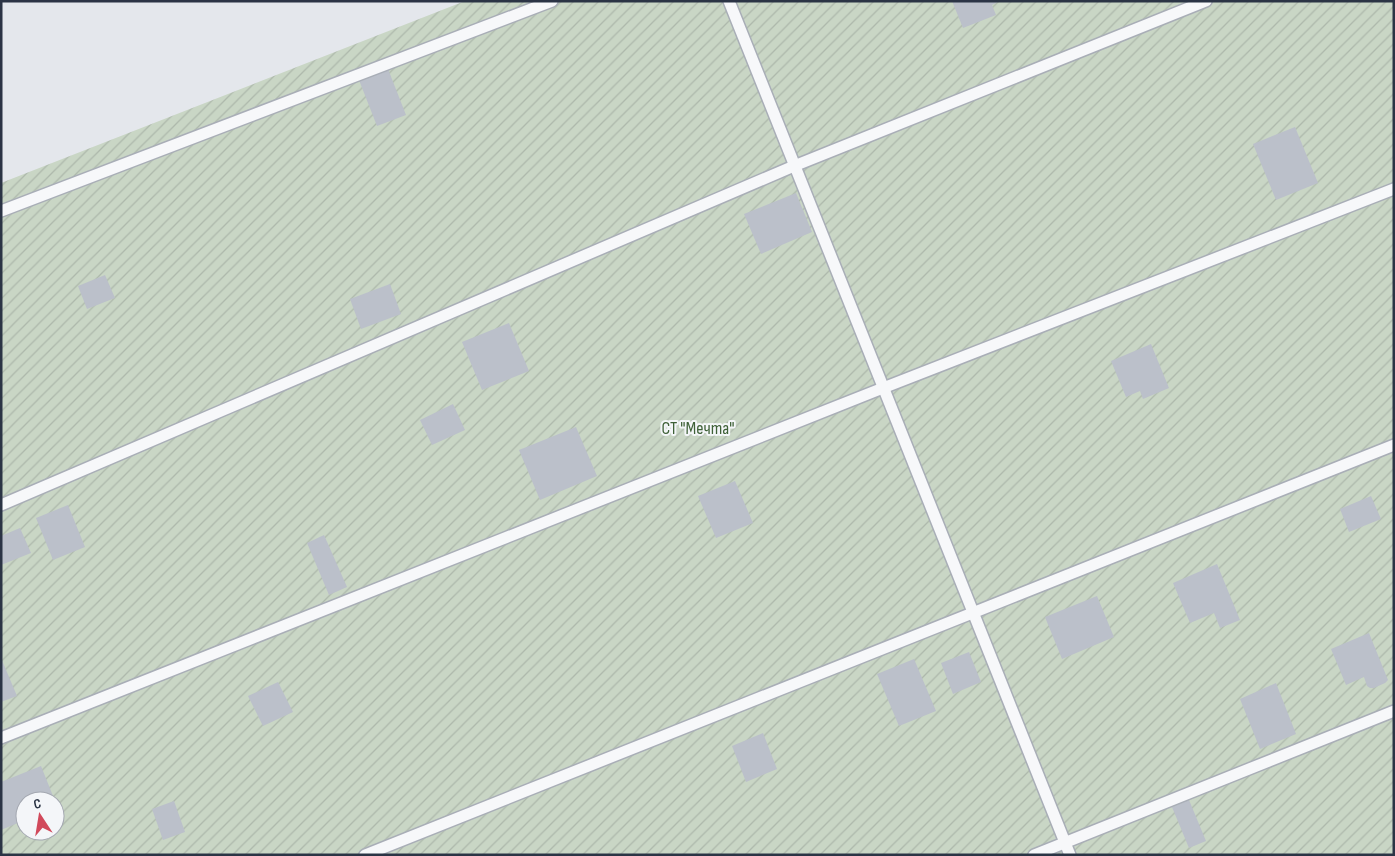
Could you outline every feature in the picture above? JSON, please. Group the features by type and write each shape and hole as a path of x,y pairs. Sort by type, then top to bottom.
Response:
{"lane":[{"path":"1,212 552,1"},
{"path":"728,1 1070,855"},
{"path":"1,505 794,166 1206,1"},
{"path":"1,738 883,388 1394,189"},
{"path":"365,855 1394,445"},
{"path":"1034,855 1394,711"}],"green space":[{"name":"СТ \"Мечта\"","path":"465,1 1394,1 1394,855 1,855 1,183"}],"building":[{"path":"952,1 1000,1 992,5 996,15 963,28"},
{"path":"388,69 406,115 377,126 359,80"},
{"path":"1295,127 1318,183 1276,200 1253,144"},
{"path":"796,193 812,232 761,254 744,214"},
{"path":"105,275 115,298 87,309 78,286"},
{"path":"390,284 401,314 361,329 350,299"},
{"path":"509,323 529,371 482,390 462,342"},
{"path":"1151,344 1169,388 1143,399 1140,391 1126,397 1111,361"},
{"path":"453,404 465,430 432,445 420,420"},
{"path":"576,427 597,476 540,500 519,450"},
{"path":"735,481 753,523 716,538 698,496"},
{"path":"1371,496 1381,519 1349,532 1340,509"},
{"path":"68,505 85,547 53,560 36,518"},
{"path":"20,528 31,553 1,565 1,536"},
{"path":"324,535 347,587 329,595 307,543"},
{"path":"1217,564 1240,620 1220,628 1214,613 1190,623 1173,583"},
{"path":"1097,596 1114,637 1062,659 1045,617"},
{"path":"1369,633 1388,680 1374,688 1367,686 1364,677 1346,685 1331,649"},
{"path":"969,652 981,682 953,694 941,663"},
{"path":"1,658 17,696 1,702"},
{"path":"914,659 936,711 899,726 877,674"},
{"path":"278,682 293,712 263,726 248,696"},
{"path":"1276,683 1296,734 1260,749 1240,699"},
{"path":"763,733 777,769 746,782 732,746"},
{"path":"41,766 51,791 15,791 15,824 1,830 1,782"},
{"path":"1189,800 1206,841 1189,848 1172,807"},
{"path":"174,801 185,832 163,840 152,809"}]}
